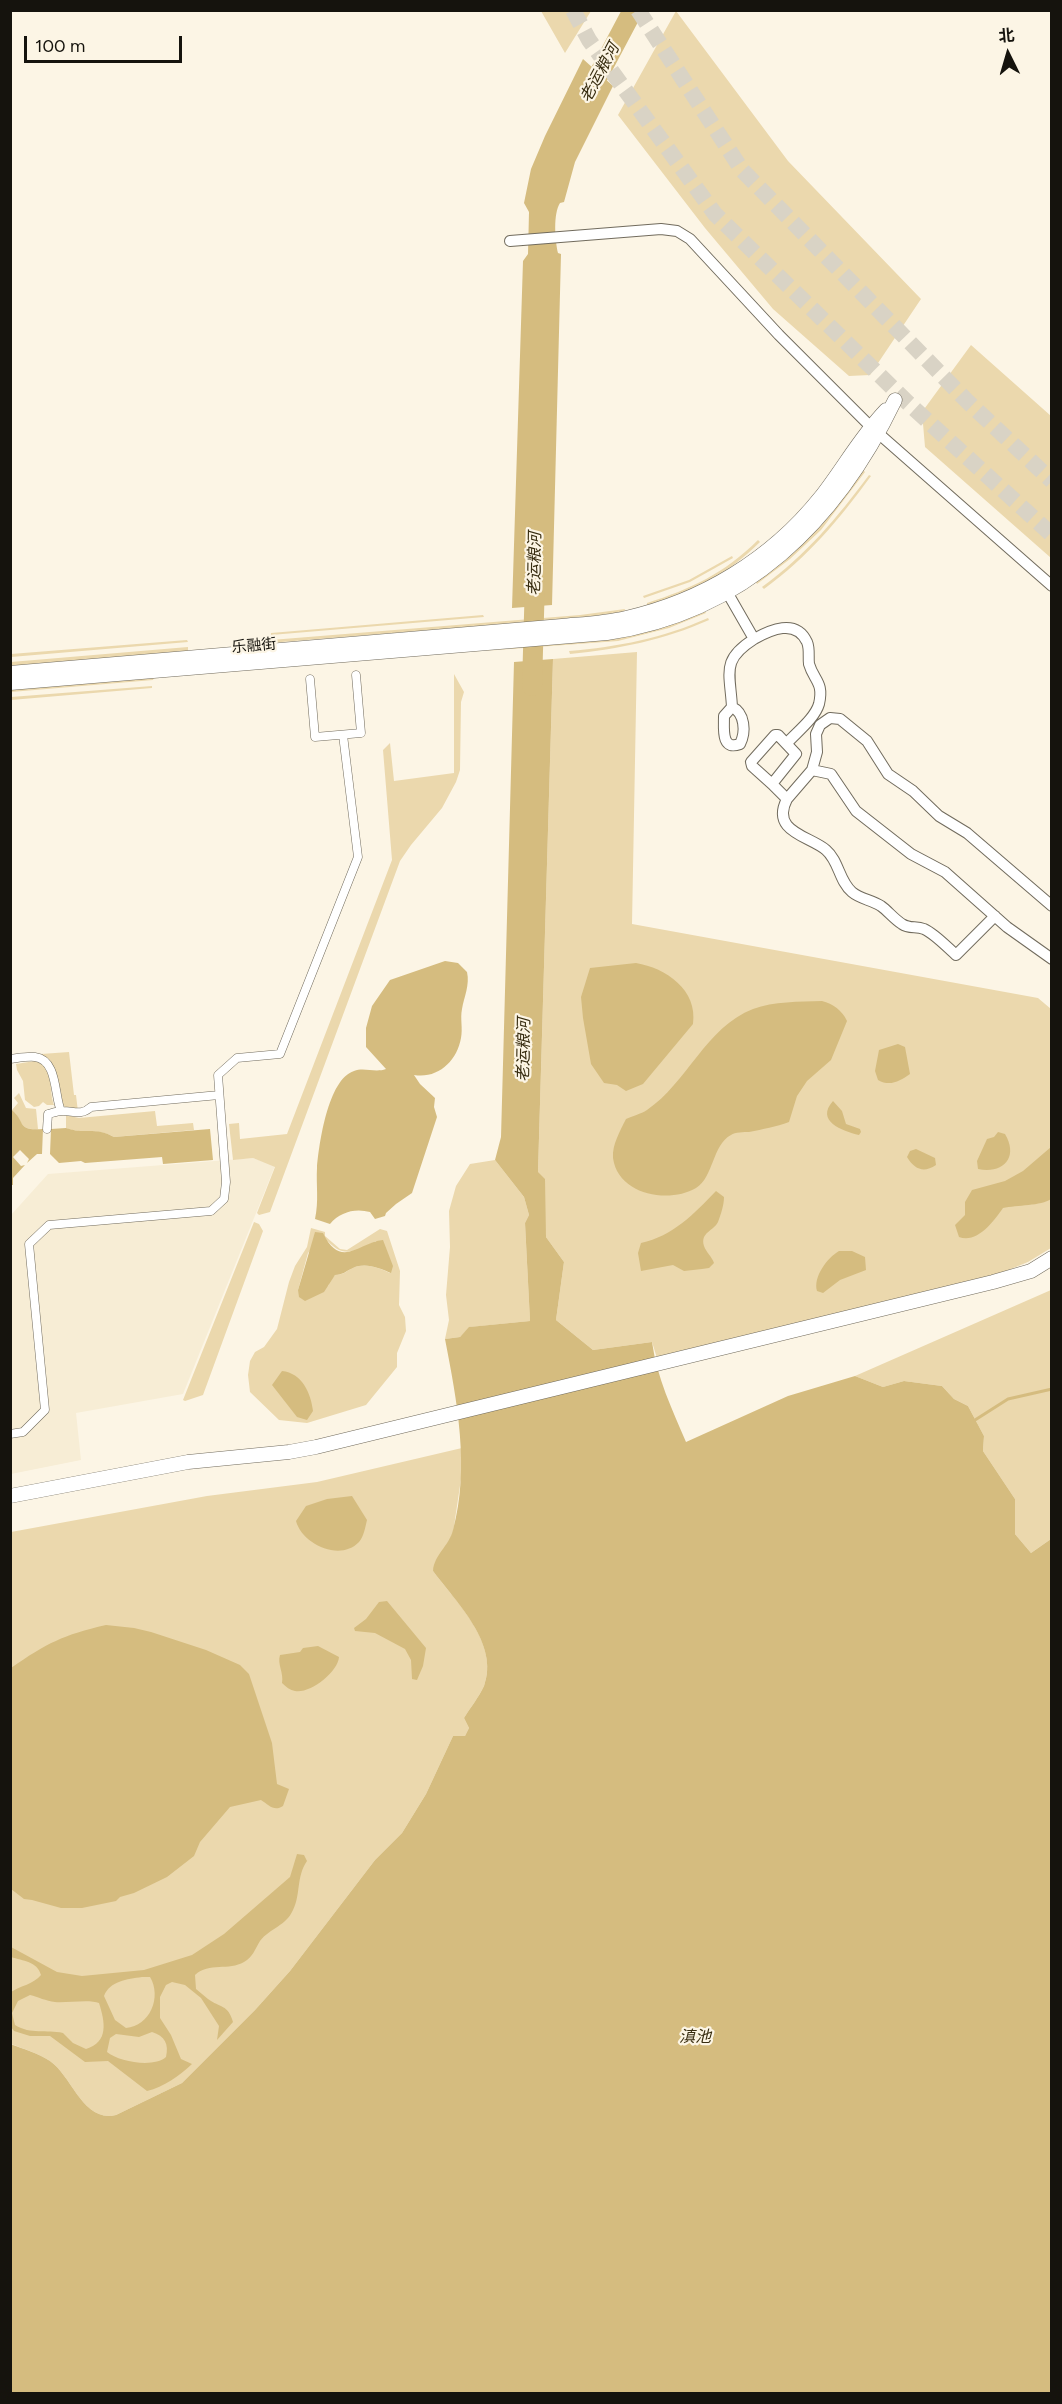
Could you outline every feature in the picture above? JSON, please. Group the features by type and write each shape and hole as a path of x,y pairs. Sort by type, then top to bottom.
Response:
{"street":[{"path":"510,241 661,230 677,231 690,239 779,335 875,430 1052,586"},
{"path":"499,637 562,632 644,614 724,588 808,513 875,430"},
{"path":"724,588 754,639"},
{"path":"732,707 730,666 732,657 739,649 771,629 786,627 799,632 807,642 810,665 820,685 818,705 815,712 787,743"},
{"name":"乐融街","path":"10,673 499,637"},
{"name":"乐融街","path":"10,683 499,637"},
{"path":"310,679 315,737 343,735 361,733 356,675"},
{"path":"995,916 956,955 924,929 908,928 880,906 855,895 845,883 837,864 827,851 815,842 801,837 787,825 784,812 788,799 812,771 817,752 816,734 819,725 830,718 840,719 867,741 888,774 913,790 939,816 967,832 1052,906"},
{"path":"10,1434 23,1432 45,1410 29,1244 49,1225 211,1211 224,1199 225,1164 218,1075 237,1058 279,1054 358,857 343,735"},
{"path":"772,784 795,757 795,751 778,735 771,737 751,762 752,766 788,799"},
{"path":"812,771 826,771 831,774 856,811 911,854 945,872 995,916 1052,959"},
{"path":"10,1059 36,1057 44,1060 54,1077 56,1100 61,1111"},
{"path":"47,1129 48,1114 61,1111 84,1112 91,1107 219,1095"},
{"path":"10,1496 188,1462 316,1447 993,1282 1030,1270 1052,1258"}],"shaded area":[{"path":"541,11 591,11 565,53"},
{"path":"676,11 788,161 921,299 870,375 849,376 773,309 705,228 618,115"},
{"path":"971,345 1051,416 1051,558 925,447 922,412"},
{"path":"863,470 865,472 821,530 790,559 757,584 756,582 788,557 818,528"},
{"path":"869,475 871,476 835,523 795,564 764,589 762,587 793,562 820,535"},
{"path":"758,540 760,542 736,564 708,582 663,602 647,605 647,603 707,579 733,562"},
{"path":"732,556 733,558 690,582 644,598 643,596 689,580"},
{"path":"625,609 624,612 580,618 269,643 271,640 580,615"},
{"path":"704,610 706,613 669,628 618,641 484,651 617,638 668,625"},
{"path":"483,615 484,617 271,635 271,633"},
{"path":"708,618 709,620 692,627 641,643 570,654 569,651 640,640 674,631"},
{"path":"187,640 188,642 11,657 11,654"},
{"path":"188,647 188,651 11,666 11,662"},
{"path":"637,652 632,924 1038,998 1051,1009 1051,1248 1028,1262 991,1277 657,1358 652,1342 593,1350 556,1320 564,1262 546,1237 538,1172 553,659"},
{"path":"454,674 464,692 461,702 460,770 456,782 442,808 400,861 270,1212 259,1215 257,1213 275,1167 253,1158 233,1160 229,1124 239,1123 240,1139 287,1134 392,860 383,750 390,743 394,781 454,773"},
{"path":"154,677 153,680 11,692 11,688"},
{"path":"152,686 152,688 11,700 11,697"},
{"path":"69,1052 78,1112 60,1102 55,1071 41,1054"},
{"path":"35,1061 42,1064 49,1074 54,1105 47,1105 43,1102 34,1107 25,1100 23,1081 16,1064"},
{"path":"19,1093 26,1108 36,1109 38,1129 24,1126 12,1110 18,1103 14,1098"},
{"path":"155,1111 157,1126 193,1123 194,1130 114,1137 101,1132 66,1128 66,1115 79,1118"},
{"path":"253,1158 275,1166 183,1394 76,1413 81,1460 11,1474 11,1215 48,1174"},
{"path":"495,1160 524,1197 529,1215 525,1223 530,1321 470,1327 460,1337 445,1339 449,1320 446,1295 450,1247 449,1211 456,1186 470,1164"},
{"path":"254,1222 259,1224 263,1231 203,1395 185,1401 183,1400"},
{"path":"311,1228 325,1232 325,1236 340,1249 347,1250 380,1229 387,1231 400,1271 399,1305 405,1317 406,1331 397,1353 397,1367 366,1405 307,1423 279,1420 250,1392 248,1375 250,1361 255,1352 264,1347 277,1329 289,1282 295,1266 307,1247","holes":["324,1237 330,1244 348,1252 361,1249 376,1241 390,1273 372,1266 358,1266 343,1274 335,1275 328,1286 298,1290 308,1253"]},
{"path":"1051,1290 1051,1539 1031,1553 1015,1534 1015,1499 983,1451 984,1436 968,1406 954,1399 942,1386 904,1381 883,1387 855,1376"},
{"path":"462,1448 461,1479 453,1533 433,1571 473,1624 486,1654 487,1670 484,1686 464,1718 469,1728 465,1736 453,1736 426,1794 402,1833 375,1860 290,1971 255,2010 182,2083 116,2115 105,2116 95,2112 86,2105 50,2061 11,2044 11,1532 207,1496 317,1482"}],"water":[{"path":"583,59 613,86 575,162 564,202 560,203 556,220 557,248 558,253 561,254 552,605 512,608 523,261 528,254 529,212 524,203 531,169"},
{"name":"滇池","path":"553,659 538,1172 545,1179 546,1237 564,1262 556,1320 593,1350 652,1342 661,1381 686,1442 788,1396 855,1376 883,1387 904,1381 942,1386 954,1399 968,1406 984,1436 983,1451 1015,1499 1015,1534 1031,1553 1051,1539 1051,2393 11,2393 10,2044 36,2053 50,2061 86,2105 105,2116 116,2115 182,2083 255,2010 290,1971 375,1860 402,1833 426,1794 453,1736 465,1736 469,1728 464,1718 484,1686 487,1670 486,1655 481,1639 473,1624 433,1571 436,1560 453,1530 461,1483 460,1434 445,1339 460,1337 469,1327 530,1321 525,1223 529,1215 524,1197 495,1160 501,1137 514,662"},
{"path":"445,961 458,963 467,972 467,986 461,1013 462,1034 455,1054 445,1067 431,1074 414,1075 435,1098 434,1107 437,1117 412,1193 396,1204 385,1216 375,1219 370,1212 359,1210 343,1214 330,1224 315,1219 318,1157 331,1099 345,1076 354,1071 386,1069 366,1047 366,1028 372,1006 390,980"},
{"path":"636,963 658,970 678,983 690,1001 693,1024 643,1084 626,1091 617,1085 604,1083 591,1064 581,997 590,968"},
{"path":"822,1001 837,1008 847,1021 831,1060 807,1081 797,1096 789,1122 731,1135 720,1146 702,1183 685,1193 659,1195 646,1193 624,1181 617,1171 613,1153 626,1119 645,1111 661,1099 722,1029 737,1017 761,1006 787,1002"},
{"path":"898,1044 905,1047 910,1074 899,1081 882,1082 878,1080 875,1071 879,1050"},
{"path":"833,1101 842,1111 846,1124 860,1129 859,1135 839,1128 829,1119 828,1108"},
{"path":"12,1110 25,1127 43,1129 42,1154 37,1154 27,1163 29,1159 20,1150 13,1157 21,1166 25,1165 13,1178 13,1185 11,1185"},
{"path":"66,1128 101,1132 114,1137 210,1129 213,1160 163,1164 162,1157 59,1163 50,1154 51,1129"},
{"path":"998,1132 1005,1134 1009,1143 1009,1157 1006,1162 995,1169 978,1169 977,1161 987,1139 994,1137"},
{"path":"1051,1147 1051,1199 1035,1204 1003,1208 990,1225 978,1234 966,1238 959,1237 955,1225 965,1215 965,1202 972,1190 1005,1181 1023,1171"},
{"path":"916,1149 935,1158 936,1165 928,1169 920,1169 913,1165 907,1157 910,1151"},
{"path":"716,1191 724,1197 722,1210 718,1222 703,1241 714,1263 709,1268 684,1271 673,1265 641,1271 638,1253 641,1243 673,1230"},
{"path":"315,1232 323,1233 330,1244 344,1252 383,1240 393,1266 391,1273 372,1266 358,1266 335,1275 324,1292 305,1301 299,1297 298,1290"},
{"path":"839,1251 852,1251 865,1257 866,1270 840,1280 823,1293 817,1291 817,1280 822,1268"},
{"path":"282,1371 295,1376 308,1391 313,1411 307,1420 297,1417 272,1385"},
{"path":"352,1496 367,1520 359,1542 351,1548 332,1550 323,1548 306,1537 296,1521 306,1506 327,1499"},
{"path":"387,1601 426,1648 423,1666 417,1680 412,1679 411,1660 405,1649 375,1633 355,1631 354,1628 366,1619 379,1602"},
{"path":"106,1625 151,1632 206,1650 240,1665 249,1674 272,1743 277,1784 289,1789 283,1806 280,1808 272,1807 261,1800 230,1807 200,1842 194,1856 167,1877 134,1893 120,1897 116,1901 82,1908 61,1908 24,1899 11,1889 11,1668 56,1641 78,1632"},
{"path":"318,1646 339,1657 329,1675 315,1686 301,1691 291,1690 282,1683 280,1655"},
{"path":"297,1854 304,1855 307,1861 301,1873 293,1910 286,1920 260,1941 250,1958 238,1965 206,1969 195,1975 196,1989 226,2009 231,2016 233,2022 217,2040 219,2026 201,1998 185,1985 172,1982 166,1985 160,1997 160,2018 171,2035 181,2059 192,2064 165,2084 147,2091 108,2061 85,2062 50,2036 30,2036 14,2031 11,2027 11,1992 35,1981 41,1975 33,1964 11,1957 11,1947 57,1972 82,1976 144,1970 192,1955 224,1934 290,1877","holes":["150,1977 153,1985 155,1993 152,2009 142,2022 126,2028 115,2020 104,1996 115,1984","30,1995 55,2002 99,2003 104,2024 102,2036 99,2042 86,2049 73,2043 63,2033 21,2028 15,2025 12,2013 18,2001","152,2032 163,2038 167,2048 166,2057 145,2063 120,2059 107,2052 110,2038 116,2034 139,2037"]}],"waterway":[{"name":"老运粮河","path":"588,95 633,10"},
{"name":"老运粮河","path":"532,686 535,580"},
{"path":"975,1420 1008,1399 1052,1389"}],"tunnel":[{"path":"573,10 589,40 715,214 908,403 1052,535"},
{"path":"638,10 742,170 967,401 1052,481"}]}
